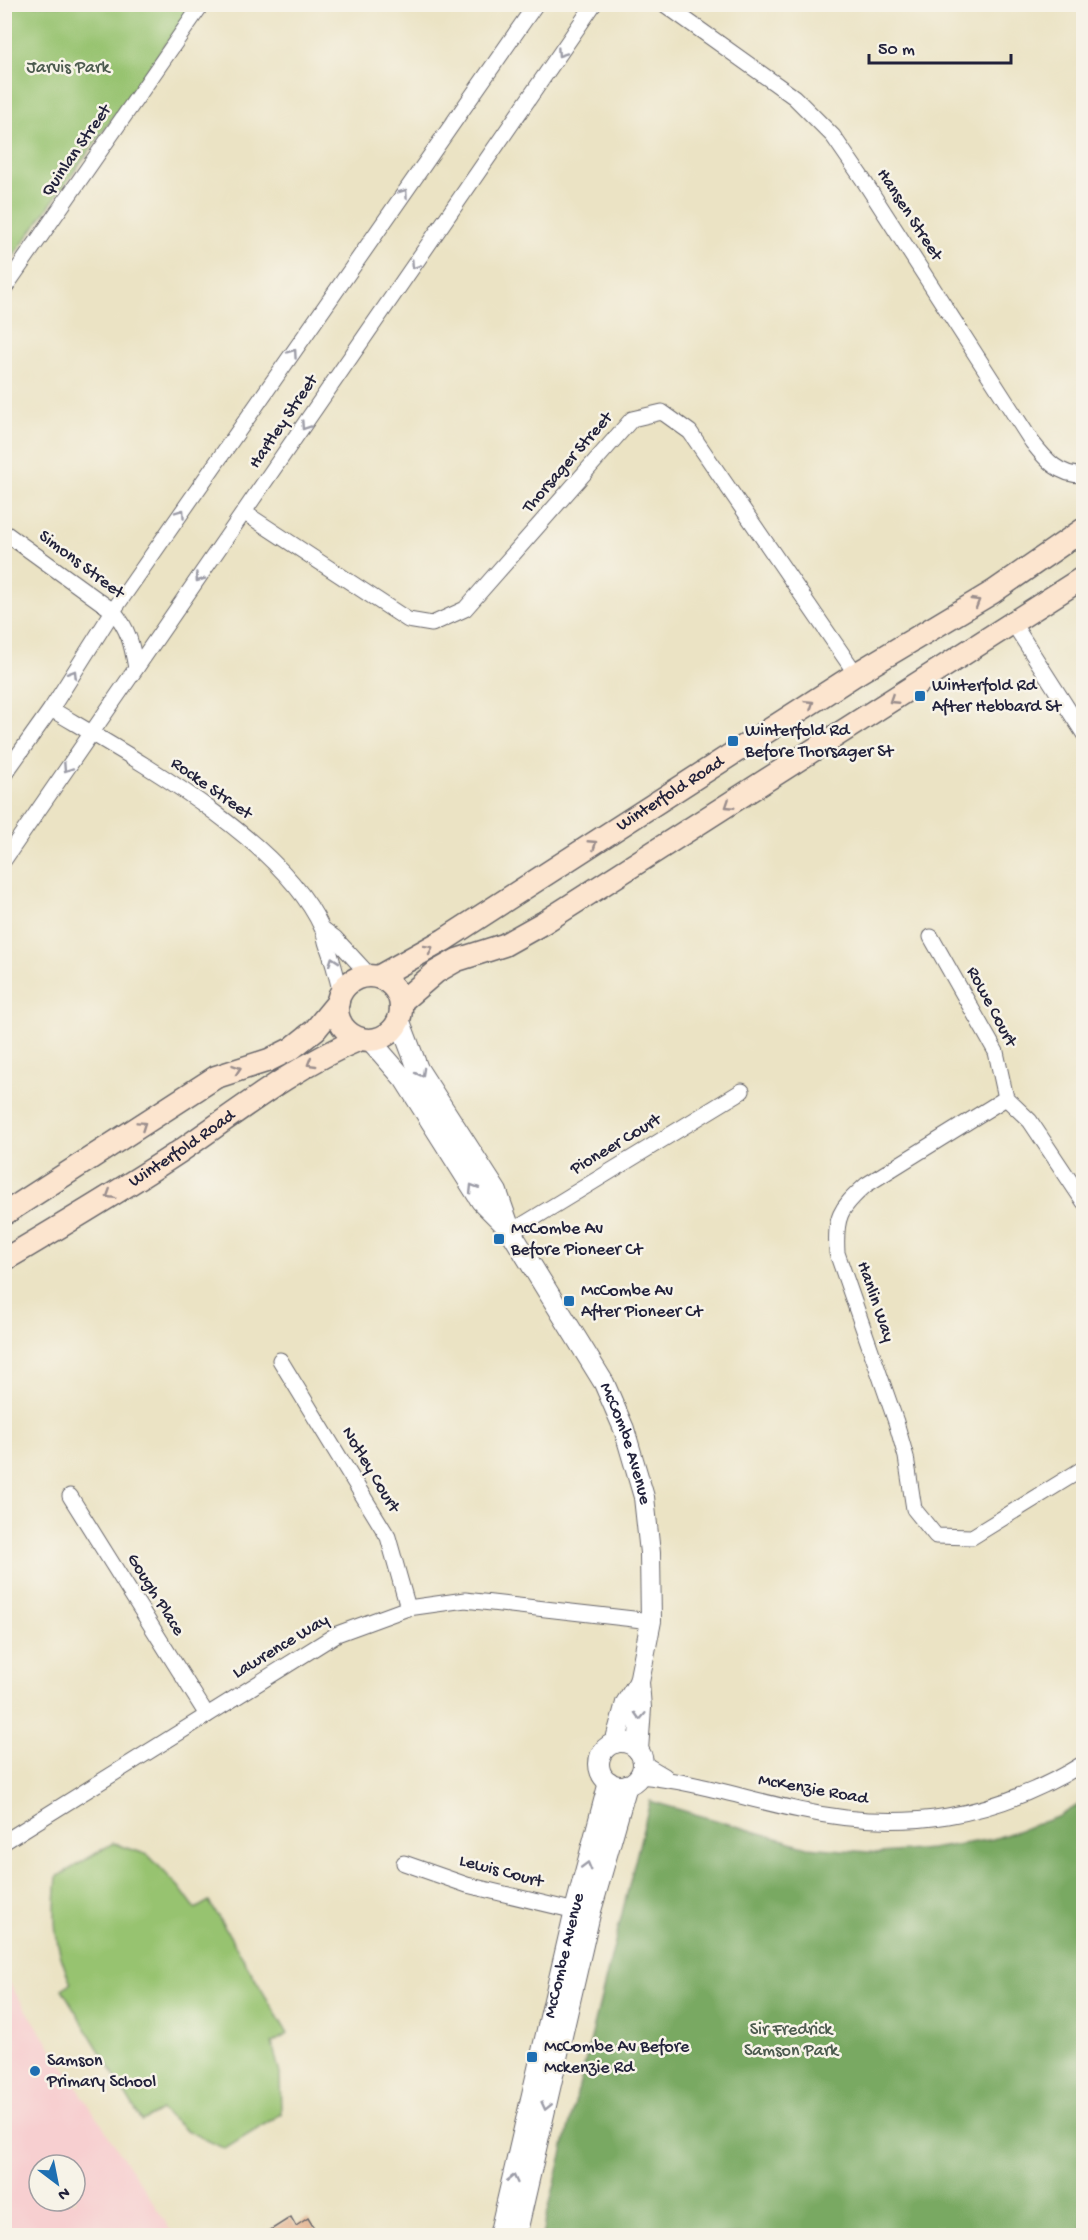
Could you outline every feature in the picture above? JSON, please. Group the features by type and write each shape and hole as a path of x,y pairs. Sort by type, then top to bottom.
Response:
{"main road":[{"name":"Winterfold Road","path":"374,977 444,940 856,674 993,592 1083,529"},
{"path":"339,998 337,1011 345,1028 365,1039 388,1034 400,1010 436,972 457,960 504,945 543,923 1083,577"},
{"path":"4,1214 216,1077 268,1060 291,1048 315,1030 346,986 354,980 374,977 392,986 400,1010"},
{"name":"Winterfold Road","path":"4,1260 158,1166 304,1067 331,1051 365,1039"}],"street":[{"name":"Quinlan Street","path":"4,289 202,4"},
{"name":"Hartley Street","path":"4,775 51,709 113,611 536,4"},
{"name":"Hartley Street","path":"4,860 594,4"},
{"name":"Hansen Street","path":"664,4 794,98 818,120 846,153 1032,442 1053,467 1065,473 1083,475"},
{"name":"Thorsager Street","path":"245,513 408,620 432,624 465,609 632,419 662,412 690,432 856,674"},
{"name":"Simons Street","path":"4,532 113,611 128,633 136,668"},
{"path":"1013,623 1083,734"},
{"name":"Rocke Street","path":"51,709 203,804 242,834 293,883 323,929 339,998"},
{"name":"Rocke Street","path":"323,929 374,977"},
{"name":"Rowe Court","path":"931,937 996,1052 1006,1098"},
{"name":"McCombe Avenue","path":"400,1010 418,1069 497,1192 511,1232 604,1383 624,1429 638,1473 648,1524 651,1621 639,1682 641,1708 631,1771 582,1912 499,2235"},
{"name":"McCombe Avenue","path":"365,1039 404,1079 481,1201 511,1232"},
{"name":"Pioneer Court","path":"511,1232 742,1091"},
{"path":"1006,1098 1030,1121 1078,1179 1083,1202"},
{"name":"Hanlin Way","path":"1006,1098 866,1185 847,1202 839,1216 836,1234 837,1253 896,1422 906,1457 914,1509 936,1536 972,1537 1083,1468"},
{"name":"Notley Court","path":"280,1360 388,1538 408,1608"},
{"name":"Gough Place","path":"70,1496 207,1714"},
{"name":"Lawrence Way","path":"4,1842 337,1634 408,1608 465,1599 651,1621"},
{"name":"McCombe Avenue","path":"631,1771 600,1770 600,1759 608,1747 615,1743 626,1703 639,1682"},
{"path":"615,1743 625,1742 631,1771"},
{"name":"McKenzie Road","path":"631,1771 800,1811 852,1820 895,1821 938,1818 997,1805 1023,1796 1062,1777 1083,1763"},
{"name":"Lewis Court","path":"404,1863 467,1885 582,1912"},
{"name":"McCombe Avenue","path":"516,2235 582,1912"}],"shaded area":[{"name":"Samson Primary School","path":"5,1977 174,2235 5,2235"}],"green space":[{"name":"Jarvis Park","path":"5,5 194,5 5,268"},
{"name":"Sir Fredrick Samson Park","path":"650,1801 808,1847 880,1853 930,1849 993,1839 1060,1816 1083,1802 1083,2235 542,2235"},
{"path":"113,1843 148,1855 179,1887 195,1909 209,1901 288,2034 272,2043 280,2074 281,2114 225,2149 184,2129 161,2110 142,2121 62,1989 71,1983 61,1956 56,1931 57,1877"}],"building":[{"path":"291,2217 296,2226 308,2218 319,2236 261,2236"}],"place":[{"name":"Winterfold Rd After Hebbard St","path":"920,696"},
{"name":"Winterfold Rd Before Thorsager St","path":"733,741"},
{"name":"McCombe Av Before Pioneer Ct","path":"499,1239"},
{"name":"McCombe Av After Pioneer Ct","path":"569,1301"},
{"name":"McCombe Av Before Mckenzie Rd","path":"532,2057"},
{"name":"Samson Primary School","path":"35,2071"}]}
